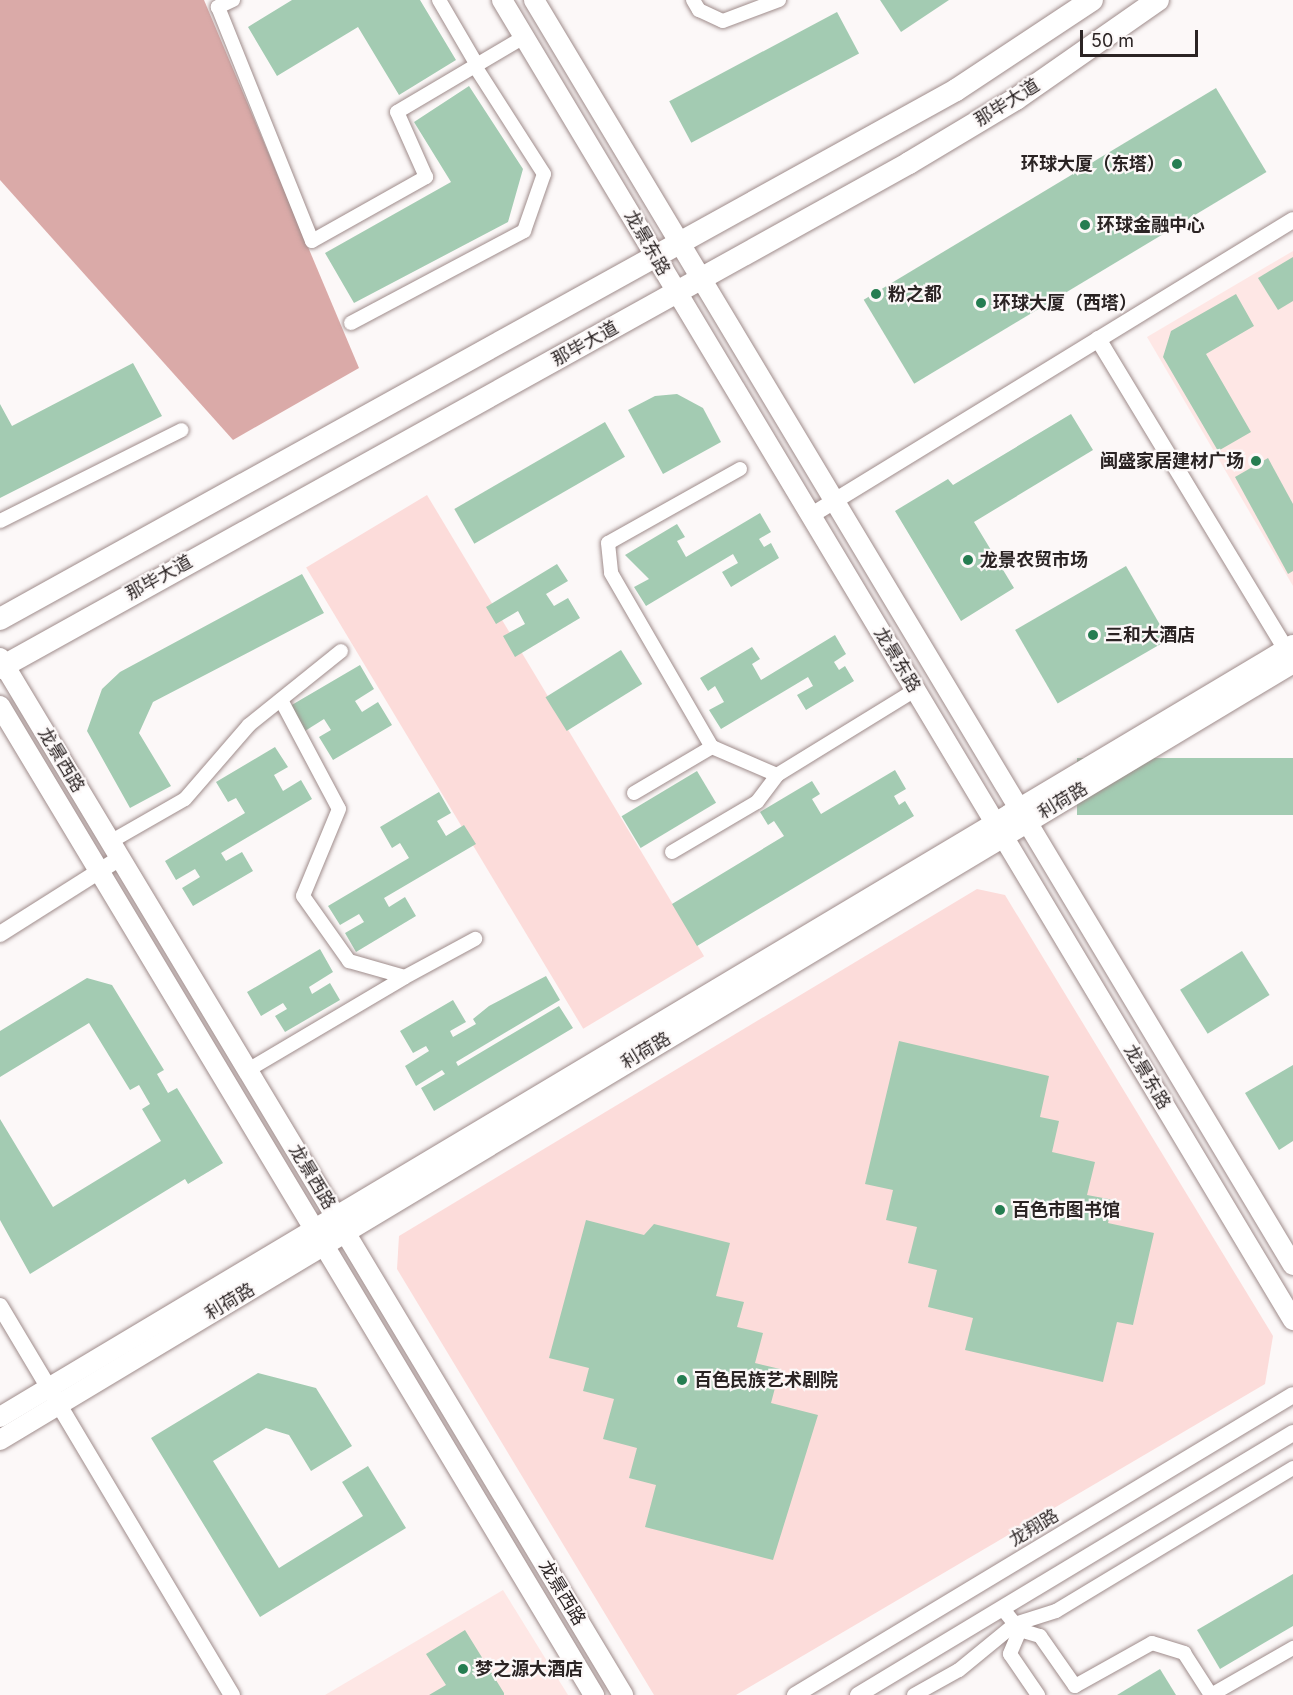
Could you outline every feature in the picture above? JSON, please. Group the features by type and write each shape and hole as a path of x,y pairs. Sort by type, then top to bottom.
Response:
{"main road":[{"name":"龙景东路","path":"502,0 1293,1320"},
{"name":"龙景东路","path":"534,0 1293,1264"},
{"name":"那毕大道","path":"0,619 681,245 956,90 1092,0"},
{"name":"那毕大道","path":"1,664 677,293 1016,99 1158,0"},
{"name":"利荷路","path":"0,1440 54,1396 1023,816 1290,653"},
{"name":"龙景西路","path":"1,664 623,1695"},
{"name":"龙景西路","path":"0,706 594,1695"},
{"name":"利荷路","path":"0,1418 54,1396"}],"street":[{"path":"233,0 218,7 312,241 426,177 397,112 524,37"},
{"path":"351,322 524,231 544,174 476,66 439,0"},
{"path":"693,0 699,10 723,21 779,0"},
{"path":"810,516 1293,220"},
{"path":"1098,339 1290,653"},
{"path":"0,521 182,430"},
{"path":"740,469 608,543 611,573 712,747 777,775"},
{"path":"0,934 100,872 115,850 185,799 249,725 341,651"},
{"path":"672,852 757,802 777,775 915,690"},
{"path":"281,700 339,809 303,896 349,961 405,977"},
{"path":"634,793 712,747"},
{"path":"248,1070 405,977 475,939"},
{"path":"0,1306 232,1695"},
{"name":"龙翔路","path":"795,1695 1293,1395"},
{"path":"858,1695 1293,1433"},
{"path":"914,1695 959,1670 1017,1627 1056,1611 1293,1468"},
{"path":"1002,1608 1017,1627 1040,1636 1076,1686 1152,1643 1184,1653 1211,1695 1293,1648"},
{"path":"1017,1627 1010,1654 1038,1695"}],"shaded area":[{"path":"0,0 204,0 359,368 233,440 0,180"},
{"name":"闽盛家居建材广场","path":"1293,251 1293,586 1147,337"},
{"path":"427,495 704,956 583,1029 306,568"},
{"path":"977,889 1005,895 1273,1336 1265,1384 736,1695 654,1695 397,1269 399,1236"},
{"path":"503,1590 568,1695 325,1695"}],"building":[{"path":"292,0 420,0 456,60 399,95 358,27 277,76 248,27"},
{"path":"880,0 949,0 901,32"},
{"path":"837,12 859,53 691,143 669,101"},
{"path":"469,86 523,169 508,222 354,303 325,253 451,182 414,122"},
{"name":"环球金融中心","path":"1216,88 1266,172 914,384 864,300"},
{"path":"1293,257 1293,301 1278,310 1258,278"},
{"path":"1236,294 1254,326 1206,354 1251,432 1218,451 1163,357 1171,331"},
{"path":"133,363 162,416 0,498 0,404 12,426"},
{"path":"677,394 703,408 721,442 663,474 628,410 655,396"},
{"path":"1071,414 1093,450 974,522 1014,588 961,621 895,511 948,479 953,485"},
{"path":"605,422 625,457 474,544 454,509"},
{"path":"1268,458 1293,504 1293,571 1288,574 1235,477"},
{"path":"760,513 771,532 759,539 764,547 771,543 779,558 731,587 722,572 738,563 733,554 646,606 634,587 649,579 625,555 677,524 685,537 677,541 686,557"},
{"path":"557,564 568,581 546,594 554,606 568,598 580,618 515,657 503,636 525,624 518,611 496,624 486,607"},
{"name":"三和大酒店","path":"1126,566 1168,640 1058,704 1015,630"},
{"path":"302,574 324,613 153,702 139,733 171,786 130,808 87,731 102,689 120,672"},
{"path":"835,635 846,654 834,662 839,670 845,666 854,681 806,710 797,695 813,686 808,677 721,729 709,710 724,702 715,686 708,691 700,678 752,647 760,659 752,664 761,680"},
{"path":"621,650 642,684 567,731 546,697"},
{"path":"360,665 374,689 355,701 362,712 378,702 392,725 333,760 319,737 331,730 324,719 305,731 290,706"},
{"path":"275,747 288,767 274,775 283,791 301,780 312,799 221,853 226,861 242,852 253,871 193,906 182,888 200,877 195,869 176,880 165,861 245,813 236,798 228,802 216,782"},
{"path":"1077,758 1293,758 1293,815 1077,815"},
{"path":"895,770 906,789 894,796 899,805 905,801 914,816 697,946 672,904 784,836 774,821 768,825 760,812 812,781 820,794 812,799 821,814"},
{"path":"697,771 716,803 641,848 622,816"},
{"path":"439,792 451,813 437,821 446,836 464,825 476,844 384,898 389,907 405,897 416,916 356,952 345,933 364,922 359,914 340,925 328,906 409,858 400,843 392,848 380,827"},
{"path":"320,949 333,972 309,987 312,994 330,983 340,1000 285,1032 275,1016 287,1009 283,1003 261,1016 247,992"},
{"path":"1242,951 1270,995 1208,1034 1180,990"},
{"path":"546,976 560,1000 456,1062 458,1066 559,1006 573,1028 434,1111 421,1088 445,1074 442,1070 416,1086 405,1066 429,1051 426,1046 413,1053 400,1031 453,1000 466,1022 450,1031 453,1037 476,1024 473,1019 489,1006"},
{"path":"87,978 112,985 164,1070 157,1074 168,1093 177,1088 223,1163 188,1184 185,1179 30,1274 0,1220 0,1119 53,1207 161,1141 142,1109 150,1104 139,1085 130,1090 89,1023 0,1077 0,1031"},
{"name":"百色市图书馆","path":"899,1041 1049,1076 1040,1117 1059,1121 1052,1152 1095,1162 1087,1195 1114,1200 1108,1223 1154,1233 1133,1325 1117,1322 1103,1382 965,1350 973,1318 928,1307 937,1270 908,1263 917,1227 886,1220 893,1190 865,1184"},
{"path":"1293,1065 1293,1141 1279,1150 1245,1093"},
{"name":"百色民族艺术剧院","path":"586,1220 644,1235 654,1224 730,1243 716,1296 744,1302 737,1327 763,1333 755,1363 780,1369 771,1403 818,1415 773,1560 645,1527 656,1485 629,1478 637,1448 603,1439 614,1399 583,1391 589,1368 549,1358"},
{"path":"258,1373 316,1388 352,1446 311,1471 289,1435 266,1428 213,1461 279,1568 363,1516 342,1482 368,1466 406,1528 260,1617 151,1438"},
{"path":"1293,1574 1293,1626 1220,1669 1197,1630"},
{"name":"梦之源大酒店","path":"465,1630 504,1695 429,1695 446,1685 426,1654"},
{"path":"1160,1669 1176,1695 1117,1695"}],"place":[{"name":"环球大厦（东塔）","path":"1177,164"},
{"name":"环球金融中心","path":"1085,225"},
{"name":"粉之都","path":"876,294"},
{"name":"环球大厦（西塔）","path":"981,303"},
{"name":"闽盛家居建材广场","path":"1256,461"},
{"name":"龙景农贸市场","path":"968,560"},
{"name":"三和大酒店","path":"1093,635"},
{"name":"百色市图书馆","path":"1000,1210"},
{"name":"百色民族艺术剧院","path":"682,1380"},
{"name":"梦之源大酒店","path":"463,1669"}]}
